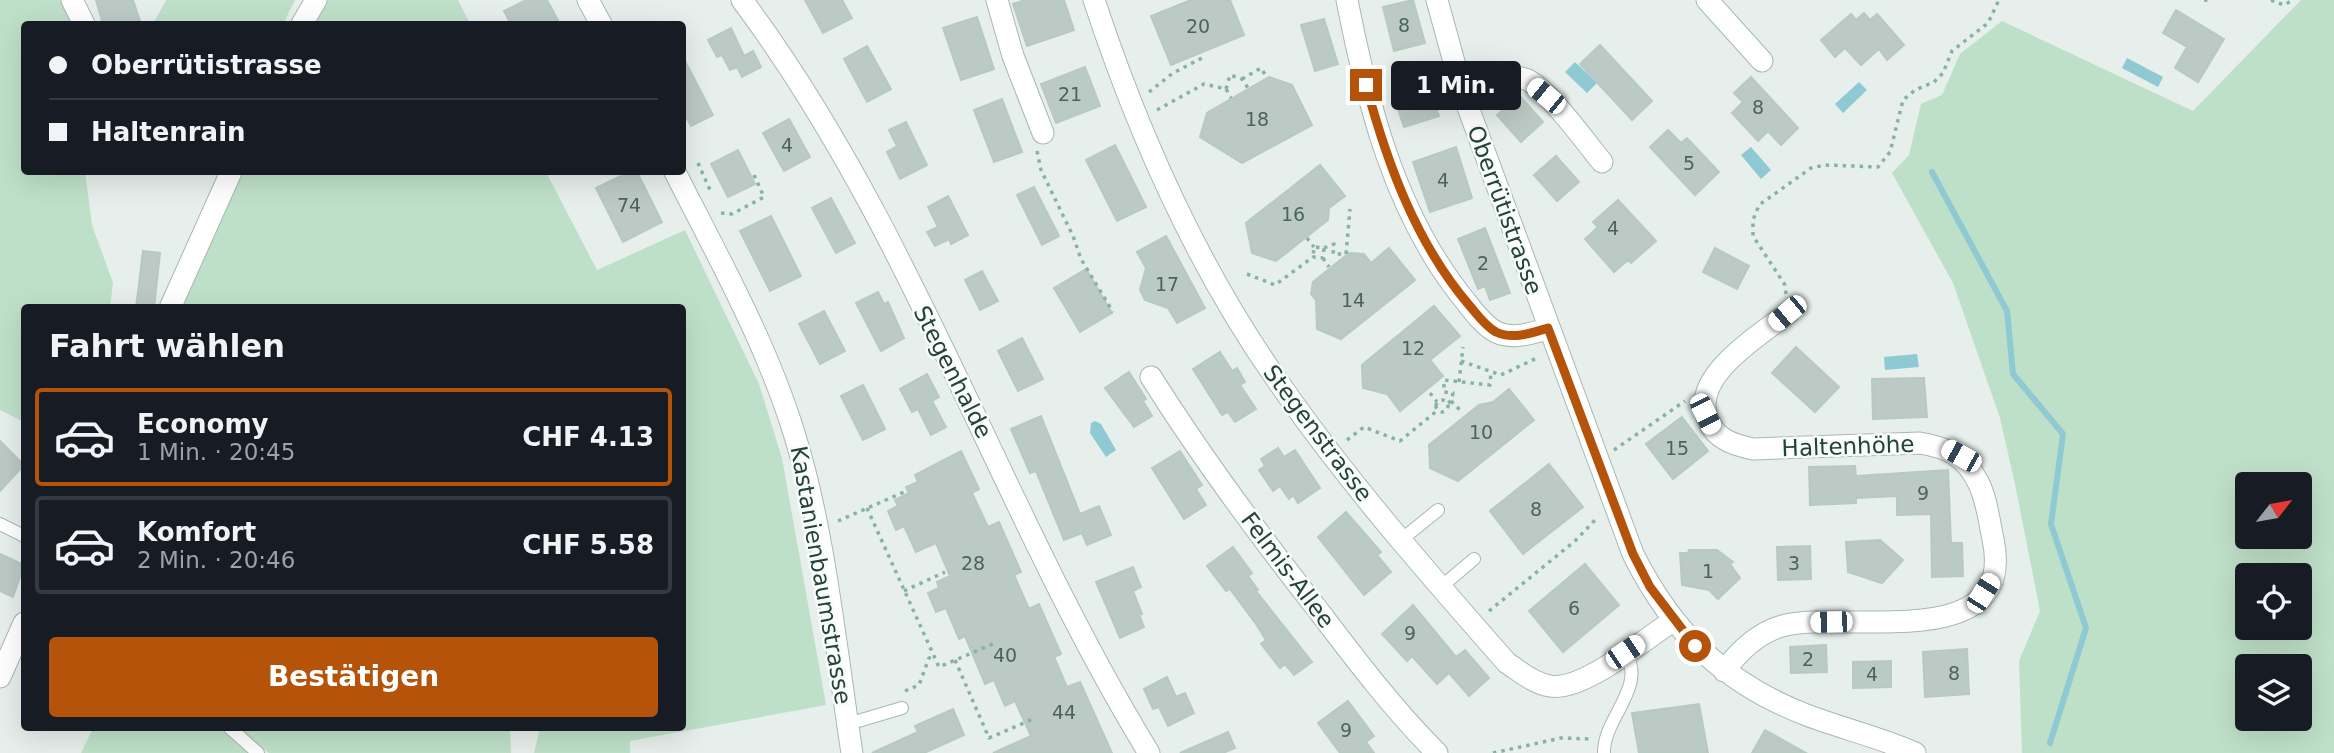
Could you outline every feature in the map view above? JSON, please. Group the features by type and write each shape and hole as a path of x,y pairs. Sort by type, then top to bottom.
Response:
{"street":[{"path":"72,0 82,21"},
{"path":"304,21 316,0"},
{"path":"588,0 599,21"},
{"name":"Stegenhalde","path":"742,0 808,95 863,193 1104,674 1149,753"},
{"path":"997,0 1013,57 1043,133"},
{"name":"Stegenstrasse","path":"1094,0 1131,103 1185,223 1251,341 1305,420 1401,540 1507,663 1533,681 1549,686 1571,685 1589,678 1673,621"},
{"path":"1347,0 1359,63 1377,128 1413,218 1438,266 1482,320 1496,332 1524,336 1548,328"},
{"name":"Oberrütistrasse","path":"1437,0 1462,91 1633,554 1650,587 1673,621 1695,646 1724,671 1762,694 1807,715 1915,753"},
{"path":"1707,0 1762,61"},
{"path":"1462,91 1506,78 1526,79 1546,96 1602,162"},
{"path":"172,304 230,175"},
{"name":"Kastanienbaumstrasse","path":"676,175 763,348 794,433 813,511 852,753"},
{"name":"Haltenhöhe","path":"1724,671 1742,647 1780,626 1806,622 1931,620 1952,616 1970,608 1993,576 1996,558 1982,489 1961,456 1944,447 1920,443 1753,449 1731,444 1712,429 1705,414 1708,384 1718,370 1787,313"},
{"name":"Felmis-Allee","path":"1152,377 1208,463 1279,561 1399,715 1437,753"},
{"path":"0,677 21,630"}],"lane":[{"path":"1401,540 1438,510"},
{"path":"0,524 21,534"},
{"path":"1441,587 1474,559"},
{"path":"1604,753 1604,740 1625,701 1632,678 1632,662 1625,652"},
{"path":"848,724 902,708"},
{"path":"233,731 258,753"}],"path":[{"path":"1787,313 1786,285 1753,236 1753,220 1759,205 1811,168 1825,165 1878,167 1890,152 1903,100 1915,90 1934,82 1943,73 1952,51 1988,23 1998,0"},
{"path":"2204,0 2211,0"},
{"path":"2270,0 2284,5 2293,0"},
{"path":"1131,103 1173,73 1206,56"},
{"path":"1242,79 1261,68 1266,76"},
{"path":"1231,98 1226,89 1230,75 1242,79 1248,88"},
{"path":"1140,125 1150,120 1158,109 1204,84 1226,89"},
{"path":"1043,133 1036,156 1041,170 1073,236 1080,259 1113,312"},
{"path":"698,163 714,200"},
{"path":"719,210 723,215 732,214 764,197 754,175"},
{"path":"1314,247 1324,248 1334,244 1334,254 1346,254 1350,209"},
{"path":"1307,238 1314,247 1313,257"},
{"path":"1324,248 1323,258 1329,267"},
{"path":"1247,274 1275,285 1313,257 1323,258"},
{"path":"1459,382 1463,347"},
{"path":"1461,361 1507,374 1546,354"},
{"path":"1337,447 1364,427 1400,441 1438,410 1444,411 1452,393 1444,392 1444,380 1490,385 1492,371"},
{"path":"1430,393 1437,402 1438,410"},
{"path":"1437,402 1450,402 1462,412"},
{"path":"1618,448 1680,402"},
{"path":"829,525 904,492"},
{"path":"867,509 939,667 995,643"},
{"path":"1487,613 1575,541 1602,514"},
{"path":"904,591 946,572"},
{"path":"898,694 919,685 929,658 934,656"},
{"path":"956,660 989,738 1033,719"},
{"path":"1493,753 1552,739 1577,738"}],"green space":[{"path":"0,0 67,0 78,21 21,21 21,175 85,175 92,225 113,283 110,304 21,304 21,420 0,410"},
{"path":"166,0 295,0 284,21 155,21"},
{"path":"328,0 458,0 468,21 315,21"},
{"path":"2301,0 2334,0 2334,753 2022,753 2019,661 2040,611 2015,484 2000,418 1953,283 1892,173 1909,155 1921,104 1942,95 1960,54 2002,21 2193,111"},
{"path":"241,175 548,175 597,270 685,230 759,384 782,458 826,705 686,731 686,304 178,304"},
{"path":"92,731 228,731 254,753 81,753"},
{"path":"240,731 510,731 511,753 269,753"},
{"path":"539,731 684,731 630,741 630,753 534,753"}],"water":[{"path":"2127,58 2163,77 2158,87 2122,68"},
{"path":"1575,62 1597,83 1587,93 1565,72"},
{"path":"1859,82 1867,90 1843,113 1835,104"},
{"path":"1751,147 1771,170 1761,179 1741,155"},
{"path":"1917,354 1919,367 1885,370 1884,357"},
{"path":"1095,421 1101,424 1116,450 1106,457 1090,433 1091,423"}],"building":[{"path":"96,0 133,0 140,21 102,21"},
{"path":"526,0 547,0 558,21 509,21 504,11"},
{"path":"805,0 842,0 852,18 823,33"},
{"path":"1025,0 1064,0 1074,30 1027,46 1013,4"},
{"path":"1191,0 1230,0 1244,35 1171,65 1151,16"},
{"path":"1413,0 1425,43 1394,51 1383,7"},
{"path":"2176,10 2224,39 2198,82 2175,68 2187,47 2163,33"},
{"path":"1864,13 1870,20 1877,14 1904,45 1887,60 1879,49 1861,65 1845,48 1835,57 1821,40 1851,14 1856,20"},
{"path":"977,17 994,69 961,80 943,28"},
{"path":"1324,19 1338,64 1315,71 1301,25"},
{"path":"731,28 744,56 753,51 761,67 742,77 737,67 730,70 722,55 717,57 708,40"},
{"path":"1600,45 1652,101 1632,120 1580,64"},
{"path":"867,46 891,89 867,102 844,59"},
{"path":"686,63 713,115 691,126 686,117"},
{"path":"1085,67 1100,106 1056,123 1041,84"},
{"path":"1269,77 1292,85 1312,125 1242,163 1200,137 1207,113"},
{"path":"1751,77 1798,128 1781,145 1768,131 1758,141 1732,113 1743,102 1734,93"},
{"path":"1427,79 1439,116 1404,127 1392,91"},
{"path":"1519,95 1543,122 1521,142 1497,115"},
{"path":"1002,99 1022,152 994,162 974,110"},
{"path":"789,119 810,157 784,171 763,133"},
{"path":"906,122 927,165 900,179 887,152 897,146 889,130"},
{"path":"1668,130 1681,143 1687,138 1719,172 1695,195 1650,147"},
{"path":"1115,145 1146,207 1117,221 1086,160"},
{"path":"1456,147 1472,198 1430,212 1413,162"},
{"path":"738,150 755,184 728,197 711,164"},
{"path":"1556,156 1579,182 1557,201 1534,175"},
{"path":"1320,165 1345,196 1329,208 1328,220 1276,261 1252,253 1246,223"},
{"path":"623,175 638,175 662,222 623,242 596,188"},
{"path":"1034,187 1059,236 1042,245 1017,195"},
{"path":"948,196 968,235 951,244 949,239 935,246 927,232 938,227 928,207"},
{"path":"831,198 855,243 836,253 812,208"},
{"path":"1618,200 1656,241 1631,263 1628,260 1614,272 1585,239 1598,227 1593,222"},
{"path":"771,216 801,276 770,291 740,231"},
{"path":"1485,228 1510,293 1490,300 1485,286 1478,289 1458,239"},
{"path":"1166,236 1205,308 1177,323 1168,308 1145,300 1140,290 1146,268 1137,252"},
{"path":"1389,248 1415,280 1341,339 1317,329 1316,300 1311,294 1313,282 1349,253 1364,254 1371,263"},
{"path":"1715,248 1749,266 1737,289 1703,272"},
{"path":"143,251 160,253 154,304 136,304"},
{"path":"1086,269 1112,313 1080,332 1054,288"},
{"path":"982,271 998,301 980,310 965,280"},
{"path":"878,292 884,304 888,302 904,338 881,351 856,303"},
{"path":"1434,306 1460,336 1430,360 1443,376 1400,411 1387,394 1363,388 1362,365"},
{"path":"824,311 845,351 820,364 799,324"},
{"path":"1022,338 1043,379 1018,391 998,351"},
{"path":"1796,347 1839,387 1815,412 1772,373"},
{"path":"1220,352 1232,371 1237,368 1245,382 1240,385 1256,409 1235,422 1228,412 1222,415 1193,369"},
{"path":"1129,372 1146,399 1143,401 1152,416 1134,427 1105,388"},
{"path":"927,374 939,397 932,401 946,427 931,435 918,409 912,412 900,389"},
{"path":"1924,378 1927,417 1873,419 1872,379"},
{"path":"863,385 885,429 863,440 841,396"},
{"path":"1509,389 1534,420 1458,481 1430,468 1429,445 1479,405 1493,402"},
{"path":"1041,416 1080,514 1099,506 1111,535 1087,545 1082,533 1064,540 1036,471 1030,473 1011,429"},
{"path":"1682,417 1708,451 1673,479 1646,444"},
{"path":"0,441 21,462 21,468 0,491"},
{"path":"1278,448 1284,457 1295,450 1320,488 1298,503 1293,495 1289,499 1280,486 1273,491 1259,470 1265,466 1261,459"},
{"path":"961,451 979,489 972,493 988,527 999,522 1021,572 1014,575 1029,609 1039,604 1061,654 1054,657 1067,687 1080,682 1112,753 993,753 1031,736 1015,701 1005,706 994,680 985,684 965,636 959,639 946,608 936,612 928,593 939,588 937,582 950,576 936,543 916,552 904,526 896,530 888,511 898,506 895,500 909,493 906,487 918,482 915,475"},
{"path":"1180,451 1202,485 1196,489 1206,505 1184,519 1152,468"},
{"path":"1549,464 1583,507 1523,554 1490,511"},
{"path":"1855,466 1856,476 1948,470 1951,543 1962,543 1963,576 1932,577 1931,514 1897,515 1897,496 1856,498 1856,503 1810,505 1809,467"},
{"path":"1346,512 1381,552 1377,555 1391,572 1364,595 1318,537"},
{"path":"1880,540 1903,560 1882,583 1848,572 1846,542"},
{"path":"1810,546 1811,579 1778,580 1777,547"},
{"path":"1233,547 1252,573 1248,576 1258,590 1256,591 1312,662 1294,675 1285,664 1280,668 1261,644 1266,640 1256,624 1230,589 1226,591 1207,566"},
{"path":"1689,550 1717,550 1733,562 1730,564 1740,578 1718,599 1709,590 1682,585 1680,553 1688,553"},
{"path":"0,554 21,564 21,574 13,597 0,591"},
{"path":"1585,564 1619,605 1563,652 1529,611"},
{"path":"1133,567 1141,587 1133,591 1144,627 1120,638 1096,582"},
{"path":"1413,605 1456,657 1465,650 1489,678 1469,696 1449,673 1437,684 1412,656 1407,661 1382,634"},
{"path":"1826,645 1827,672 1791,673 1790,647"},
{"path":"1967,649 1969,694 1925,697 1923,652"},
{"path":"1891,661 1891,687 1853,688 1853,662"},
{"path":"1167,677 1176,697 1185,693 1194,713 1168,726 1159,707 1153,709 1144,689"},
{"path":"1348,701 1374,736 1366,742 1374,753 1340,753 1318,723"},
{"path":"1699,704 1708,753 1639,753 1632,713"},
{"path":"953,709 964,735 924,753 872,753 918,732 915,726"},
{"path":"1765,730 1806,753 1752,753"},
{"path":"1228,732 1235,748 1223,753 1180,753"}],"waterway":[{"path":"1932,172 2007,311 2013,374 2063,434 2051,524 2086,628 2050,743"}],"route":[{"path":"1366,85 1377,128 1413,218 1438,266 1482,320 1496,332 1524,336 1548,328 1633,554 1650,587 1673,621 1695,646"}]}
